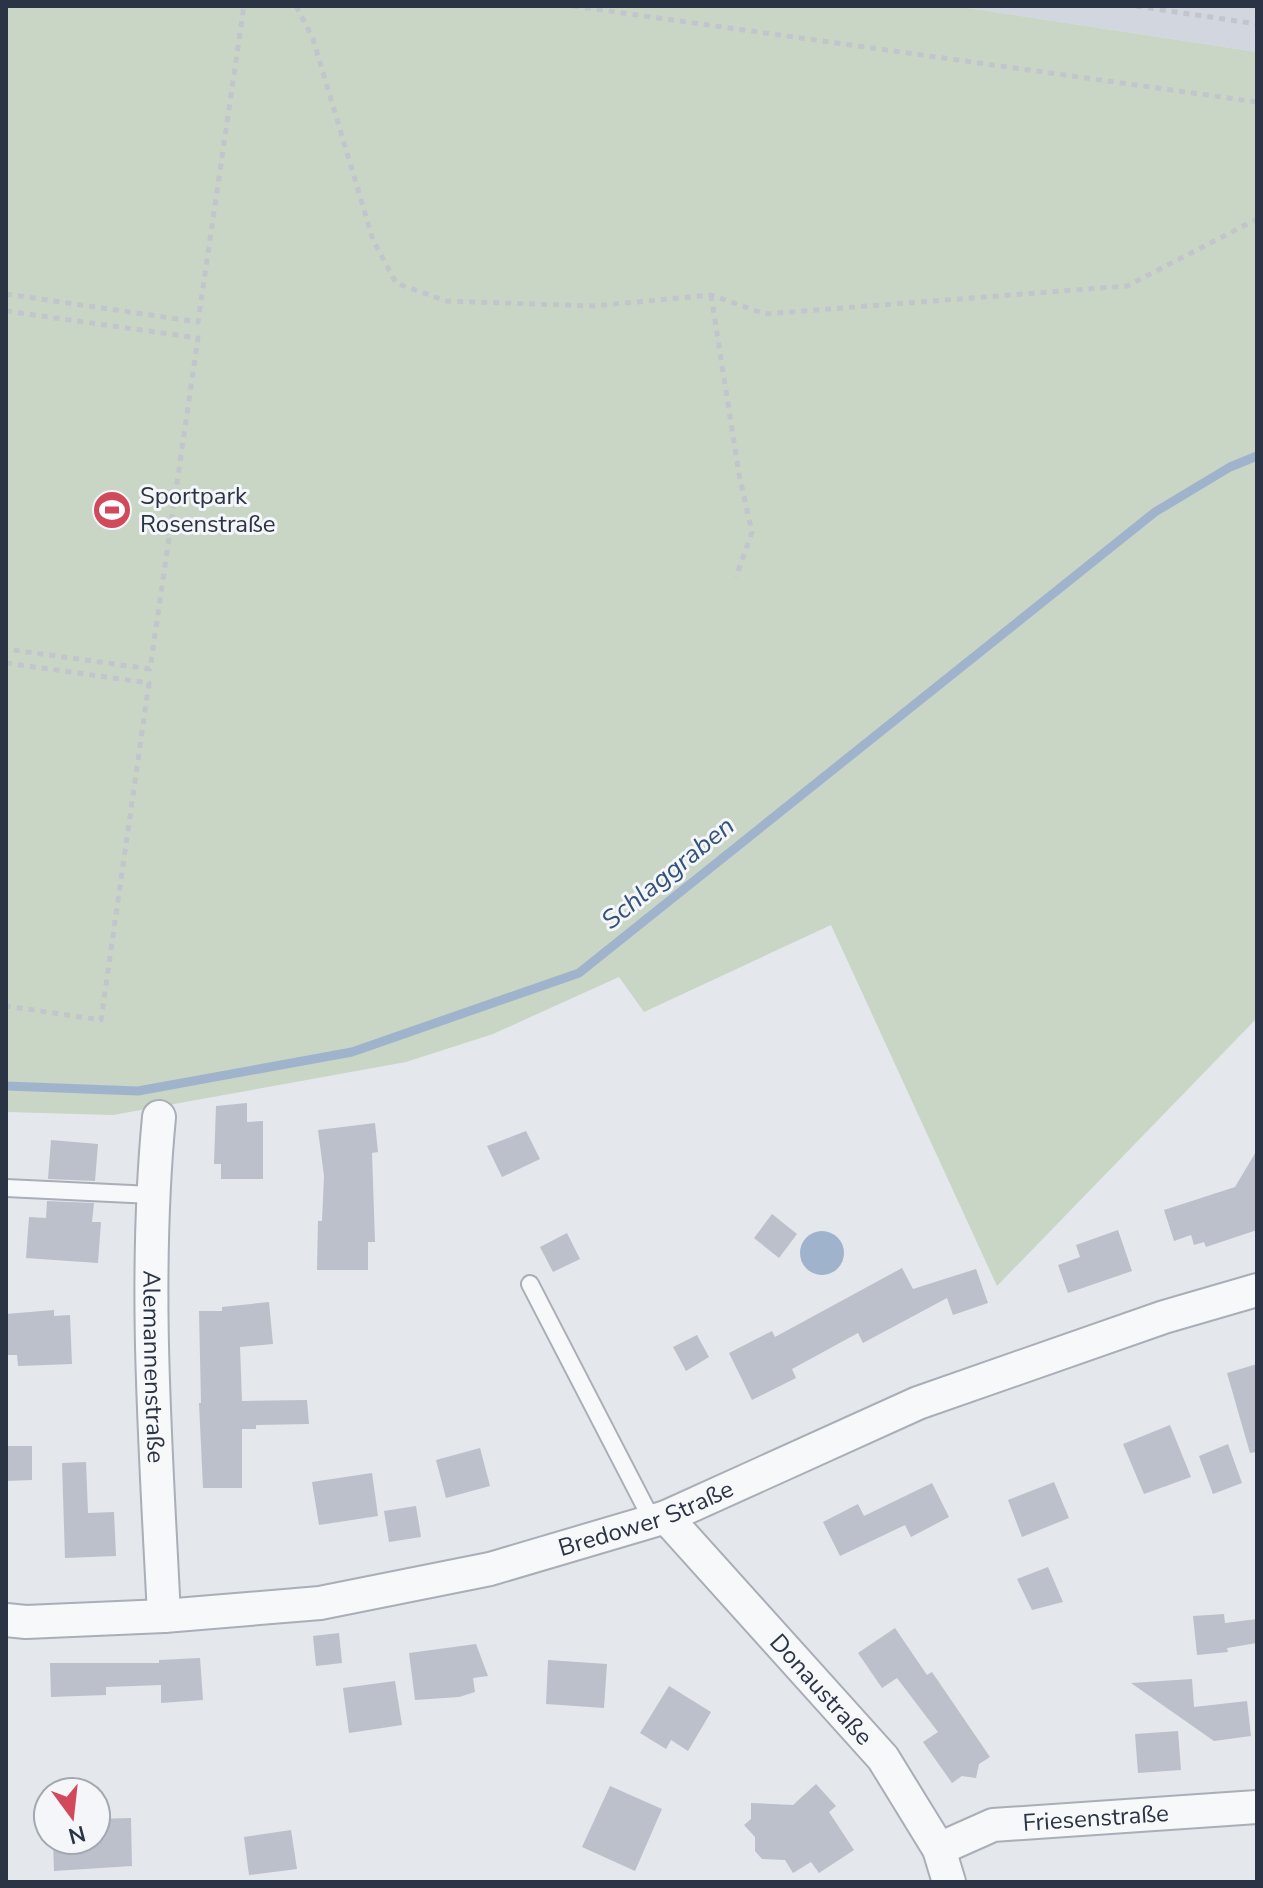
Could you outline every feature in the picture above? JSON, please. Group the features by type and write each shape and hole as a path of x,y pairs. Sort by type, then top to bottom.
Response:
{"street":[{"name":"Alemannenstraße","path":"159,1117 152,1195 150,1307 164,1616"},
{"name":"Bredower Straße","path":"6,1620 26,1622 164,1616 336,1600 490,1569 659,1518 918,1403 1164,1317 1257,1290"},
{"name":"Donaustraße","path":"659,1518 883,1758 939,1849 949,1882"},
{"name":"Friesenstraße","path":"939,1849 993,1825 1257,1807"}],"lane":[{"path":"6,1188 152,1195"},
{"path":"530,1284 659,1518"}],"path":[{"path":"6,294 198,322 244,6"},
{"path":"296,6 313,39 373,240 396,283 446,301 593,306 711,295 765,314 1127,286 1257,219"},
{"path":"573,6 1257,102"},
{"path":"1136,6 1257,24"},
{"path":"711,295 739,474 752,532 736,577"},
{"path":"6,311 198,338 150,669 6,649"},
{"path":"6,663 149,683 101,1020 6,1006"}],"shaded area":[{"path":"955,6 1257,6 1257,52"}],"green space":[{"path":"6,6 955,6 1257,52 1257,1018 997,1286 831,925 644,1012 619,977 493,1034 406,1062 113,1115 6,1112"}],"water":[{"path":"822,1231 838,1237 844,1253 838,1269 822,1275 806,1269 800,1253 806,1237"}],"building":[{"path":"247,1103 247,1122 263,1121 263,1179 221,1179 221,1164 214,1164 216,1106"},
{"path":"375,1123 378,1152 372,1153 375,1242 368,1242 368,1270 317,1270 318,1221 322,1221 324,1176 318,1130"},
{"path":"526,1131 540,1159 502,1177 487,1146"},
{"path":"51,1140 98,1144 95,1181 48,1179"},
{"path":"1257,1150 1257,1230 1206,1247 1204,1242 1194,1245 1191,1235 1174,1241 1164,1210 1235,1187"},
{"path":"47,1201 94,1203 92,1222 101,1222 98,1263 26,1258 29,1217 46,1218"},
{"path":"772,1214 797,1234 779,1258 754,1238"},
{"path":"1118,1230 1132,1271 1068,1293 1058,1265 1080,1257 1076,1245"},
{"path":"567,1233 580,1259 553,1272 540,1247"},
{"path":"902,1268 913,1289 976,1269 988,1303 953,1315 947,1298 863,1343 858,1333 792,1369 796,1378 752,1400 729,1353 772,1331 775,1337"},
{"path":"269,1302 273,1344 240,1347 242,1401 307,1400 309,1424 256,1425 256,1429 242,1429 242,1488 203,1488 199,1311 222,1311 222,1307"},
{"path":"54,1310 54,1316 70,1315 72,1364 18,1366 17,1355 6,1355 6,1314"},
{"path":"697,1335 709,1357 686,1371 673,1347"},
{"path":"1257,1364 1257,1452 1250,1453 1227,1373"},
{"path":"1170,1425 1191,1477 1144,1494 1123,1444"},
{"path":"1228,1444 1242,1483 1213,1494 1199,1456"},
{"path":"6,1446 32,1446 32,1480 6,1481"},
{"path":"480,1448 490,1486 446,1498 436,1460"},
{"path":"86,1462 88,1513 114,1512 116,1556 65,1558 62,1463"},
{"path":"372,1473 378,1516 319,1525 312,1482"},
{"path":"1054,1482 1069,1518 1022,1537 1008,1500"},
{"path":"932,1483 949,1517 911,1537 905,1525 840,1556 823,1522 858,1504 864,1516"},
{"path":"416,1506 421,1537 389,1542 384,1511"},
{"path":"1048,1567 1063,1602 1032,1610 1017,1579"},
{"path":"1224,1614 1225,1623 1257,1619 1257,1643 1227,1648 1228,1652 1197,1655 1193,1616"},
{"path":"895,1628 927,1675 932,1672 990,1757 979,1764 976,1778 962,1776 952,1783 923,1742 938,1732 897,1678 882,1688 858,1653"},
{"path":"339,1633 342,1663 316,1666 313,1636"},
{"path":"476,1644 488,1676 473,1678 475,1692 459,1697 415,1700 409,1653"},
{"path":"200,1658 203,1700 161,1703 161,1685 106,1687 106,1695 51,1697 50,1663 159,1663 159,1660"},
{"path":"548,1660 607,1664 604,1708 546,1704"},
{"path":"1192,1679 1194,1707 1247,1701 1251,1736 1214,1741 1131,1683"},
{"path":"395,1681 402,1725 349,1733 343,1688"},
{"path":"669,1686 711,1712 688,1751 671,1740 666,1749 640,1733"},
{"path":"1178,1731 1181,1770 1138,1773 1135,1734"},
{"path":"816,1784 836,1806 829,1812 854,1850 819,1873 811,1862 793,1873 785,1860 762,1859 755,1851 755,1837 744,1825 751,1819 751,1803 793,1805"},
{"path":"610,1786 662,1809 635,1871 582,1847"},
{"path":"131,1818 132,1866 54,1871 54,1856 112,1856 112,1819"},
{"path":"291,1830 297,1869 249,1875 244,1837"}],"waterway":[{"name":"Schlaggraben","path":"6,1086 138,1091 352,1052 579,973 1155,512 1230,467 1257,456"}],"place":[{"name":"Sportpark Rosenstraße","path":"112,510"}]}
